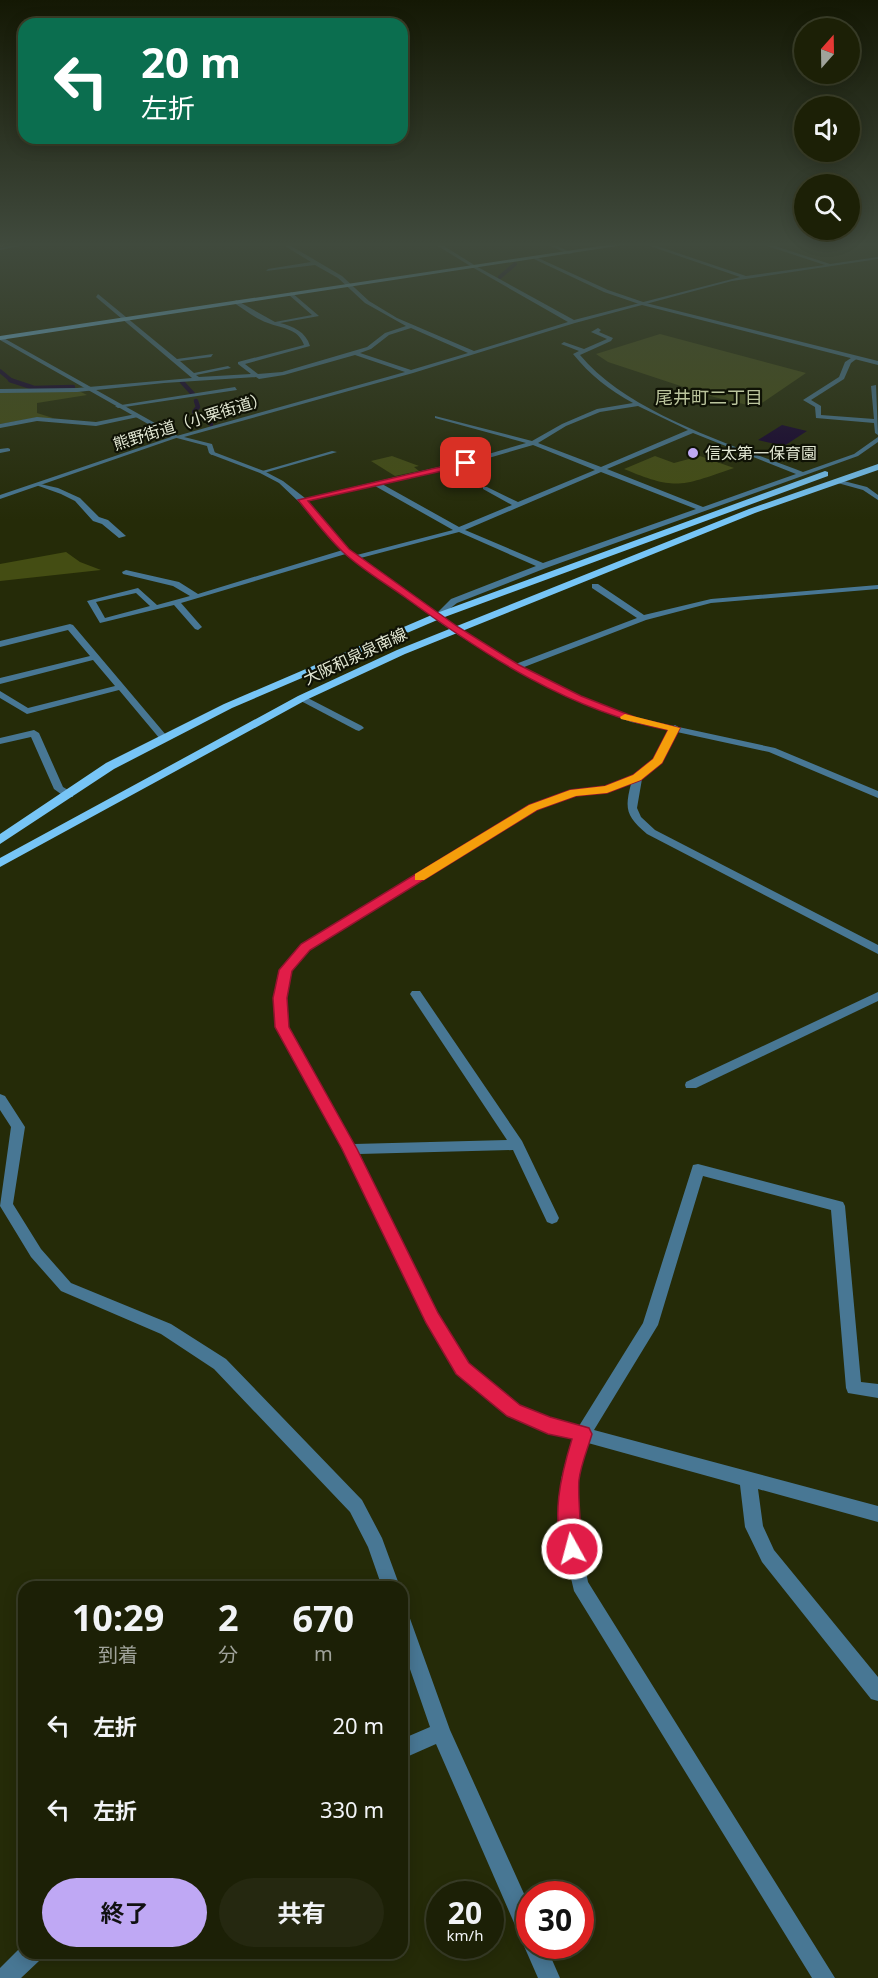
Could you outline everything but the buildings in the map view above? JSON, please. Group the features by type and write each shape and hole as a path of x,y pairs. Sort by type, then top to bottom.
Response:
{"main road":[{"path":"0,338 18,335"},
{"name":"大阪和泉泉南線","path":"0,840 110,766 163,737 228,706 438,616 585,560 878,456"},
{"name":"大阪和泉泉南線","path":"0,863 302,698 454,629 742,515 878,467"}],"street":[{"path":"147,335 194,373 198,380"},
{"path":"259,376 240,363 307,346 306,341 300,335"},
{"path":"0,391 88,388 282,374 369,348 385,335"},
{"path":"433,335 474,353"},
{"name":"熊野街道（小栗街道）","path":"0,497 176,437 411,372 531,335"},
{"path":"601,335 610,338 576,354 598,378 640,404 692,431 800,473 816,477"},
{"path":"769,335 878,363"},
{"path":"0,338 176,437 281,482 303,500 346,551 454,629 516,667 577,698 634,720 772,750 878,795"},
{"path":"564,344 583,350"},
{"path":"355,353 411,372"},
{"path":"178,360 211,355"},
{"path":"856,357 848,362 842,378 806,400 818,406 818,417 877,421"},
{"path":"194,373 228,368"},
{"path":"874,386 878,433"},
{"path":"118,406 235,389"},
{"path":"303,500 466,463 533,443 564,425 599,410 640,404"},
{"path":"0,426 37,419 96,424 136,416"},
{"path":"437,417 533,443 702,509"},
{"path":"356,558 458,530 692,431"},
{"path":"438,616 454,601 543,566 856,455 878,439"},
{"path":"0,451 8,450"},
{"path":"262,472 334,453"},
{"path":"836,481 865,489 878,498"},
{"path":"375,483 458,530 543,566"},
{"path":"38,484 86,503 96,519 105,522 122,536"},
{"path":"485,488 518,505"},
{"path":"154,607 138,590 91,601 103,621 195,596 286,566 346,551"},
{"path":"126,572 176,584 195,596"},
{"path":"595,586 643,618"},
{"path":"516,667 643,618 711,601 878,587"},
{"path":"175,602 198,627"},
{"path":"0,644 70,627 163,737"},
{"path":"0,681 95,657"},
{"path":"0,694 27,711 120,687"},
{"path":"302,698 359,728"},
{"path":"675,728 658,761 637,778 607,789 574,792 533,808 306,947 285,970 280,998 282,1027 350,1149 432,1318 462,1368 514,1411 548,1425 878,1514"},
{"path":"0,741 34,734 59,789 69,795"},
{"path":"637,778 630,805 633,817 651,832 878,950"},
{"path":"416,994 518,1145 552,1218"},
{"path":"691,1085 878,996"},
{"path":"0,1099 18,1127 6,1204 36,1253 66,1287 166,1329 220,1364 356,1506 376,1544 389,1581"},
{"path":"350,1149 518,1145"},
{"path":"824,1978 580,1585 569,1531 569,1479 583,1434 650,1325 698,1169 838,1206 854,1388 878,1390"},
{"path":"748,1478 754,1527 768,1556 878,1692"},
{"path":"408,1636 441,1732 516,1901"},
{"path":"408,1746 441,1732"},
{"path":"6,1978 25,1959"},
{"path":"541,1959 549,1978"}],"green space":[{"path":"656,335 665,335 806,373 756,407 714,397 608,362 596,354"},
{"path":"79,391 87,395 37,403 37,413 53,418 35,418 0,424 0,392"},
{"path":"392,456 419,466 414,467 419,471 395,476 371,461"},
{"path":"655,456 674,463 700,456 734,468 679,484 656,481 624,469"},
{"path":"66,552 80,562 101,570 0,581 0,564"}],"shaded area":[{"path":"782,425 807,431 784,446 758,440"}],"waterway":[{"path":"0,371 11,380"},
{"path":"11,380 34,388 73,387"},
{"path":"182,382 193,394"},
{"path":"196,401 198,407 194,412 211,424"}],"slow traffic":[{"path":"420,877 533,808 574,792 607,789 637,778 658,761 675,728 625,717"}],"place":[{"name":"信太第一保育園","path":"693,453"}],"district":[{"name":"尾井町二丁目","path":"709,398"}],"route":[{"path":"466,463 303,500 346,551 454,629 516,667 577,698 634,720 675,728 658,761 637,778 607,789 574,792 533,808 306,947 285,970 280,998 282,1027 350,1149 432,1318 462,1368 514,1411 548,1425 583,1434 569,1479 569,1531 572,1549"}]}
